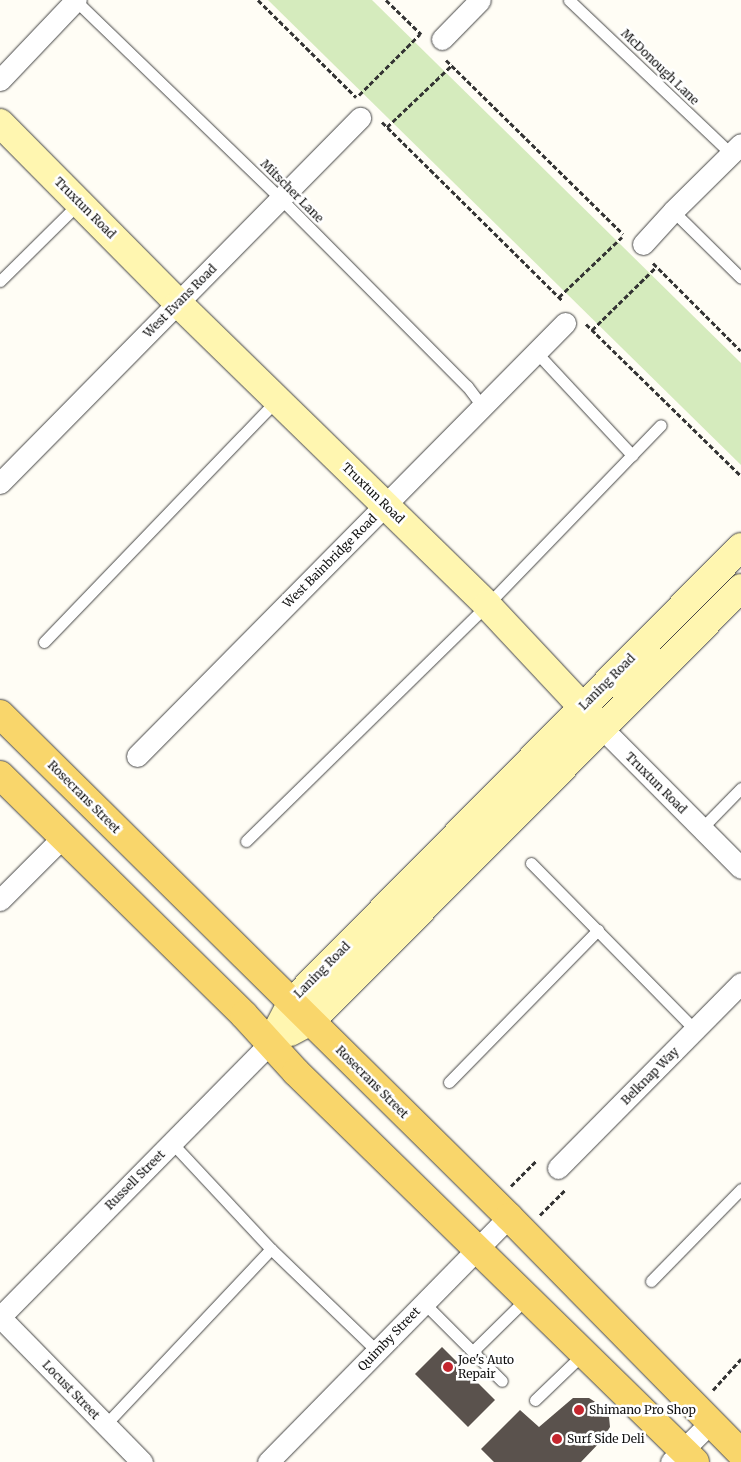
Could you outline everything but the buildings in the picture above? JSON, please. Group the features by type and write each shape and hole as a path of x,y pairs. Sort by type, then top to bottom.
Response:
{"main road":[{"name":"Rosecrans Street","path":"0,714 509,1217 741,1453"},
{"path":"0,775 271,1042 296,1072 585,1352 683,1458"}],"street":[{"path":"0,80 76,0"},
{"path":"438,46 480,0"},
{"name":"West Evans Road","path":"0,483 282,199 364,109"},
{"name":"Truxtun Road","path":"0,123 179,304 385,504 741,868"},
{"path":"641,249 673,211 736,149"},
{"name":"West Bainbridge Road","path":"137,756 483,407 536,352 565,313"},
{"name":"Laning Road","path":"271,1042 292,1002 741,547"},
{"path":"271,1042 312,1021 741,588"},
{"path":"0,900 63,837"},
{"name":"Belknap Way","path":"558,1168 741,983"},
{"name":"Russell Street","path":"0,1317 271,1042"},
{"name":"Quimby Street","path":"268,1462 509,1217"},
{"name":"Locust Street","path":"0,1317 142,1462"},
{"path":"683,1458 710,1423"}],"lane":[{"name":"Mitscher Lane","path":"76,0 282,199 467,386 483,407"},
{"name":"McDonough Lane","path":"569,0 736,149"},
{"path":"0,281 80,202"},
{"path":"673,211 741,278"},
{"path":"536,352 632,455"},
{"path":"44,642 277,400"},
{"path":"246,841 486,606 661,426"},
{"path":"702,828 741,788"},
{"path":"531,863 695,1030"},
{"path":"449,1082 598,930"},
{"path":"172,1143 271,1249 377,1351"},
{"path":"650,1281 741,1189"},
{"path":"105,1424 271,1249"},
{"path":"473,1351 528,1297"},
{"path":"424,1303 502,1381"},
{"path":"535,1400 585,1352"}],"path":[{"path":"258,0 364,109 387,127 559,297 565,313"},
{"path":"386,0 420,34 438,46 452,65 624,235 641,249 656,267 741,351"},
{"path":"364,109 420,34"},
{"path":"387,127 452,65"},
{"path":"559,297 624,235"},
{"path":"592,330 656,267"},
{"path":"586,323 741,476"},
{"path":"707,1396 741,1360"}],"green space":[{"path":"268,0 372,0 741,363 741,465"}],"place":[{"name":"Joe's Auto Repair","path":"448,1367"},
{"name":"Shimano Pro Shop","path":"579,1410"},
{"name":"Surf Side Deli","path":"557,1439"}]}
